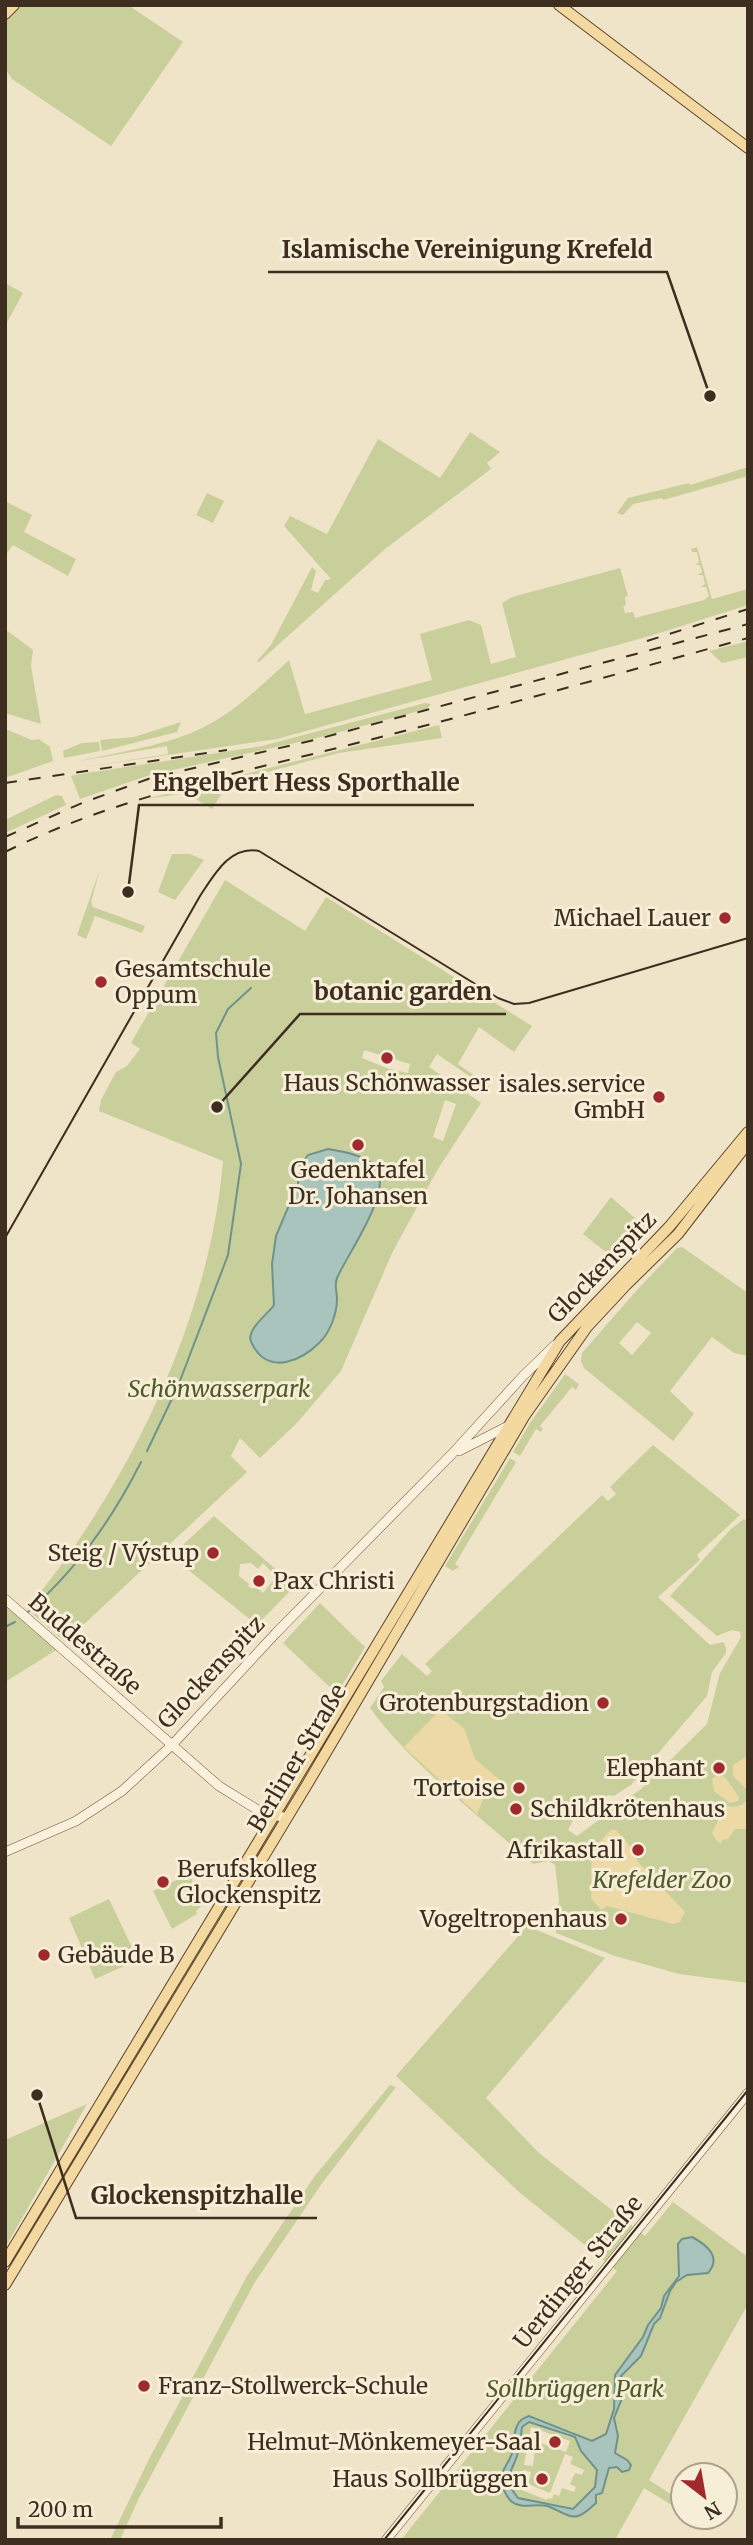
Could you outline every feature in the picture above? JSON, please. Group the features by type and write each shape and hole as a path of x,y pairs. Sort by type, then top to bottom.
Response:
{"main road":[{"path":"5,15 14,5"},
{"path":"559,5 748,148"},
{"name":"Glockenspitz","path":"5,1852 76,1821 122,1791 172,1745 285,1624 669,1227 748,1132"},
{"name":"Glockenspitz","path":"562,1362 587,1327 625,1285 678,1234 748,1143"},
{"name":"Berliner Straße","path":"5,2285 560,1341"},
{"name":"Berliner Straße","path":"5,2262 281,1817 525,1415 562,1362"},
{"name":"Glockenspitz","path":"451,1455 525,1415"},
{"name":"Buddestraße","path":"5,1599 219,1786 261,1812 281,1817"},
{"name":"Uerdinger Straße","path":"386,2540 748,2093"}],"green space":[{"path":"5,5 128,5 183,42 111,146 12,79 5,68"},
{"path":"5,283 23,293 5,326"},
{"path":"470,432 500,452 487,463 491,469 385,549 257,661 271,645 312,567 316,571 311,590 318,593 325,580 331,579 284,526 290,516 327,534 378,439 440,478"},
{"path":"748,467 748,476 663,500 662,498 633,504 623,515 617,513 628,498 689,483 690,485"},
{"path":"207,493 224,501 213,523 196,515"},
{"path":"5,501 32,515 24,532 76,559 68,576 13,545 5,556"},
{"path":"697,547 712,599 748,589 748,605 650,636 277,739 79,768 168,754 167,746 80,761 160,743 204,727 238,705 289,660 305,714 432,680 420,634 469,620 481,625 491,664 516,657 502,603 512,597 620,568 628,596 625,597 626,605 623,606 625,613 633,612 635,618 704,600 709,596 706,587 701,587 705,584 703,575 698,575 702,572 700,565 695,565 699,562 697,552 692,552 691,549"},
{"path":"5,629 33,650 31,666 41,724 5,713"},
{"path":"748,641 748,657 722,663 709,651"},
{"path":"425,703 431,704 427,709 313,739 150,775 80,799 71,776 262,746"},
{"path":"181,722 177,732 102,751 100,740 134,737"},
{"path":"439,725 442,738 339,753 229,782 212,809 186,793 146,799"},
{"path":"5,729 32,740 39,739 50,747 53,761 5,778"},
{"path":"99,742 100,751 64,758 65,750 82,743"},
{"path":"56,795 62,796 66,805 5,833 5,820"},
{"path":"172,854 190,854 204,860 175,900 158,892"},
{"path":"100,869 91,902 93,907 145,926 142,933 95,916 86,939 77,935"},
{"name":"Schönwasserpark","path":"225,880 305,931 326,897 532,1026 514,1052 479,1027 458,1064 489,1086 485,1092 479,1088 481,1084 437,1054 429,1067 481,1103 438,1169 393,1251 341,1371 297,1423 260,1458 240,1438 231,1456 247,1472 65,1642 27,1609 98,1510 130,1455 158,1398 182,1340 201,1280 215,1221 223,1161 99,1111 101,1100 116,1072 127,1066 140,1049 131,1043","holes":["364,1050 410,1064 408,1073 362,1058","445,1100 456,1104 443,1141 433,1137","328,1149 342,1151 374,1165 380,1193 336,1280 337,1298 305,1354 281,1363 251,1332 274,1305 272,1264 276,1236 298,1184 299,1167 308,1155"]},
{"path":"611,1197 645,1227 616,1260 583,1234"},
{"path":"682,1247 748,1293 748,1356 734,1353 712,1337 670,1391 694,1414 673,1441 584,1368 581,1361 582,1353 677,1248","holes":["637,1322 651,1333 632,1355 619,1343"]},
{"path":"565,1374 579,1384 576,1390 572,1387 540,1426 543,1429 541,1432 536,1429 520,1456 513,1452 530,1423"},
{"name":"Krefelder Zoo","path":"653,1445 740,1515 697,1555 700,1560 658,1597 710,1645 723,1642 726,1653 712,1672 707,1696 631,1785 614,1796 608,1795 574,1818 568,1830 577,1836 641,1789 707,1724 720,1673 741,1637 740,1632 732,1630 717,1636 670,1596 731,1529 744,1519 748,1522 748,1983 679,1974 615,1956 556,1933 559,1899 555,1865 549,1861 533,1864 405,1750 370,1708 384,1687 381,1681 402,1654 427,1676 432,1671 425,1664 602,1495 608,1501 616,1494 610,1487"},
{"path":"510,1458 516,1462 455,1564 459,1567 453,1571 445,1566"},
{"path":"214,1516 295,1586 257,1625 171,1556","holes":["251,1563 258,1569 263,1563 276,1577 263,1593 255,1586 252,1589 239,1576 240,1564"]},
{"path":"320,1603 365,1647 337,1694 283,1643"},
{"path":"5,1605 58,1649 5,1682"},
{"path":"189,1874 204,1904 196,1911 197,1914 172,1929 153,1891"},
{"path":"109,1899 138,1960 95,1979 69,1918"},
{"name":"Sollbrüggen Park","path":"527,1926 605,1958 486,2098 539,2153 645,2236 673,2202 748,2257 748,2304 649,2480 669,2493 669,2503 644,2488 615,2540 401,2540 617,2271 519,2192 396,2076","holes":["682,2239 695,2275 687,2275 676,2282 641,2356 621,2377 627,2386 614,2418 618,2436 614,2453 622,2472 617,2467 609,2468 602,2493 572,2518 551,2508 512,2502 503,2472 523,2418 529,2416 575,2435 570,2437 528,2422 525,2424 509,2474 510,2484 518,2498 573,2509 595,2487 597,2470 581,2451 575,2438 577,2435 592,2441 606,2434 614,2409 615,2375 643,2337 661,2308 664,2296 679,2276 678,2244","531,2427 570,2441 566,2452 541,2443 542,2435 537,2433 533,2466 524,2465","565,2454 573,2457 570,2464 584,2470 582,2475 575,2473 570,2484 576,2487 574,2492 562,2488 559,2496 554,2494 552,2499 547,2500 519,2489 523,2470 531,2472 528,2484 550,2493"]},
{"path":"390,2085 396,2087 323,2182 255,2282 139,2498 120,2540 110,2540 150,2457 247,2276 314,2177"},
{"path":"87,2104 5,2248 5,2140"}],"sand":[{"path":"440,1710 464,1728 475,1759 500,1780 485,1795 477,1814 404,1747"},
{"path":"748,1756 748,1791 733,1776 733,1765"},
{"path":"717,1775 725,1777 739,1797 738,1801 730,1803 714,1791 712,1779"},
{"path":"748,1796 748,1829 735,1829 721,1844 712,1833 725,1806 739,1806"},
{"path":"611,1830 616,1830 627,1842 639,1863 685,1912 680,1922 673,1924 607,1906 601,1910 591,1898 593,1856 602,1839"}],"water":[{"path":"328,1149 352,1154 374,1165 379,1175 375,1204 337,1278 336,1310 326,1334 312,1349 296,1359 278,1363 270,1361 255,1349 250,1338 255,1326 274,1305 272,1264 276,1236 298,1184 299,1167 308,1155"},
{"path":"692,2237 703,2244 711,2252 714,2262 708,2273 687,2275 676,2282 641,2356 621,2376 627,2386 614,2418 618,2436 615,2453 627,2460 631,2465 629,2470 622,2472 617,2467 609,2468 602,2493 596,2495 596,2503 579,2516 570,2516 550,2507 512,2502 504,2491 501,2478 512,2453 516,2429 522,2420 529,2416 592,2441 606,2434 614,2409 615,2375 643,2337 661,2308 664,2296 679,2276 678,2244 682,2239","holes":["529,2422 575,2437 581,2451 597,2470 595,2487 573,2509 518,2498 510,2486 509,2477 518,2452 522,2427"]}],"waterway":[{"path":"147,1451 178,1386 228,1255 241,1164 218,1057 216,1033 228,1009 251,988"},
{"path":"28,1612 62,1579 92,1543 141,1462"},
{"path":"5,1627 15,1622"}],"tram line":[{"path":"5,1238 200,896 224,863 240,853 259,851 498,998 514,1004 529,1003 748,938"},
{"path":"384,2540 748,2090"}],"railway":[{"path":"647,641 748,609"},
{"path":"5,837 82,803 151,778 314,740 748,624"},
{"path":"5,852 90,816 176,789 452,719 748,638"},
{"path":"5,783 227,750"}],"place":[{"name":"Islamische Vereinigung Krefeld","path":"710,396"},
{"name":"Engelbert Hess Sporthalle","path":"128,892"},
{"name":"Michael Lauer","path":"725,918"},
{"name":"Gesamtschule Oppum","path":"101,982"},
{"name":"Haus Schönwasser","path":"387,1058"},
{"name":"isales.service GmbH","path":"659,1097"},
{"name":"botanic garden","path":"217,1107"},
{"name":"Gedenktafel Dr. Johansen","path":"358,1145"},
{"name":"Steig / Výstup","path":"213,1553"},
{"name":"Pax Christi","path":"259,1581"},
{"name":"Grotenburgstadion","path":"603,1703"},
{"name":"Elephant","path":"719,1768"},
{"name":"Tortoise","path":"519,1788"},
{"name":"Schildkrötenhaus","path":"516,1809"},
{"name":"Afrikastall","path":"638,1850"},
{"name":"Berufskolleg Glockenspitz","path":"163,1882"},
{"name":"Vogeltropenhaus","path":"621,1919"},
{"name":"Gebäude B","path":"44,1955"},
{"name":"Glockenspitzhalle","path":"37,2095"},
{"name":"Franz-Stollwerck-Schule","path":"144,2386"},
{"name":"Helmut-Mönkemeyer-Saal","path":"555,2442"},
{"name":"Haus Sollbrüggen","path":"542,2479"}]}
